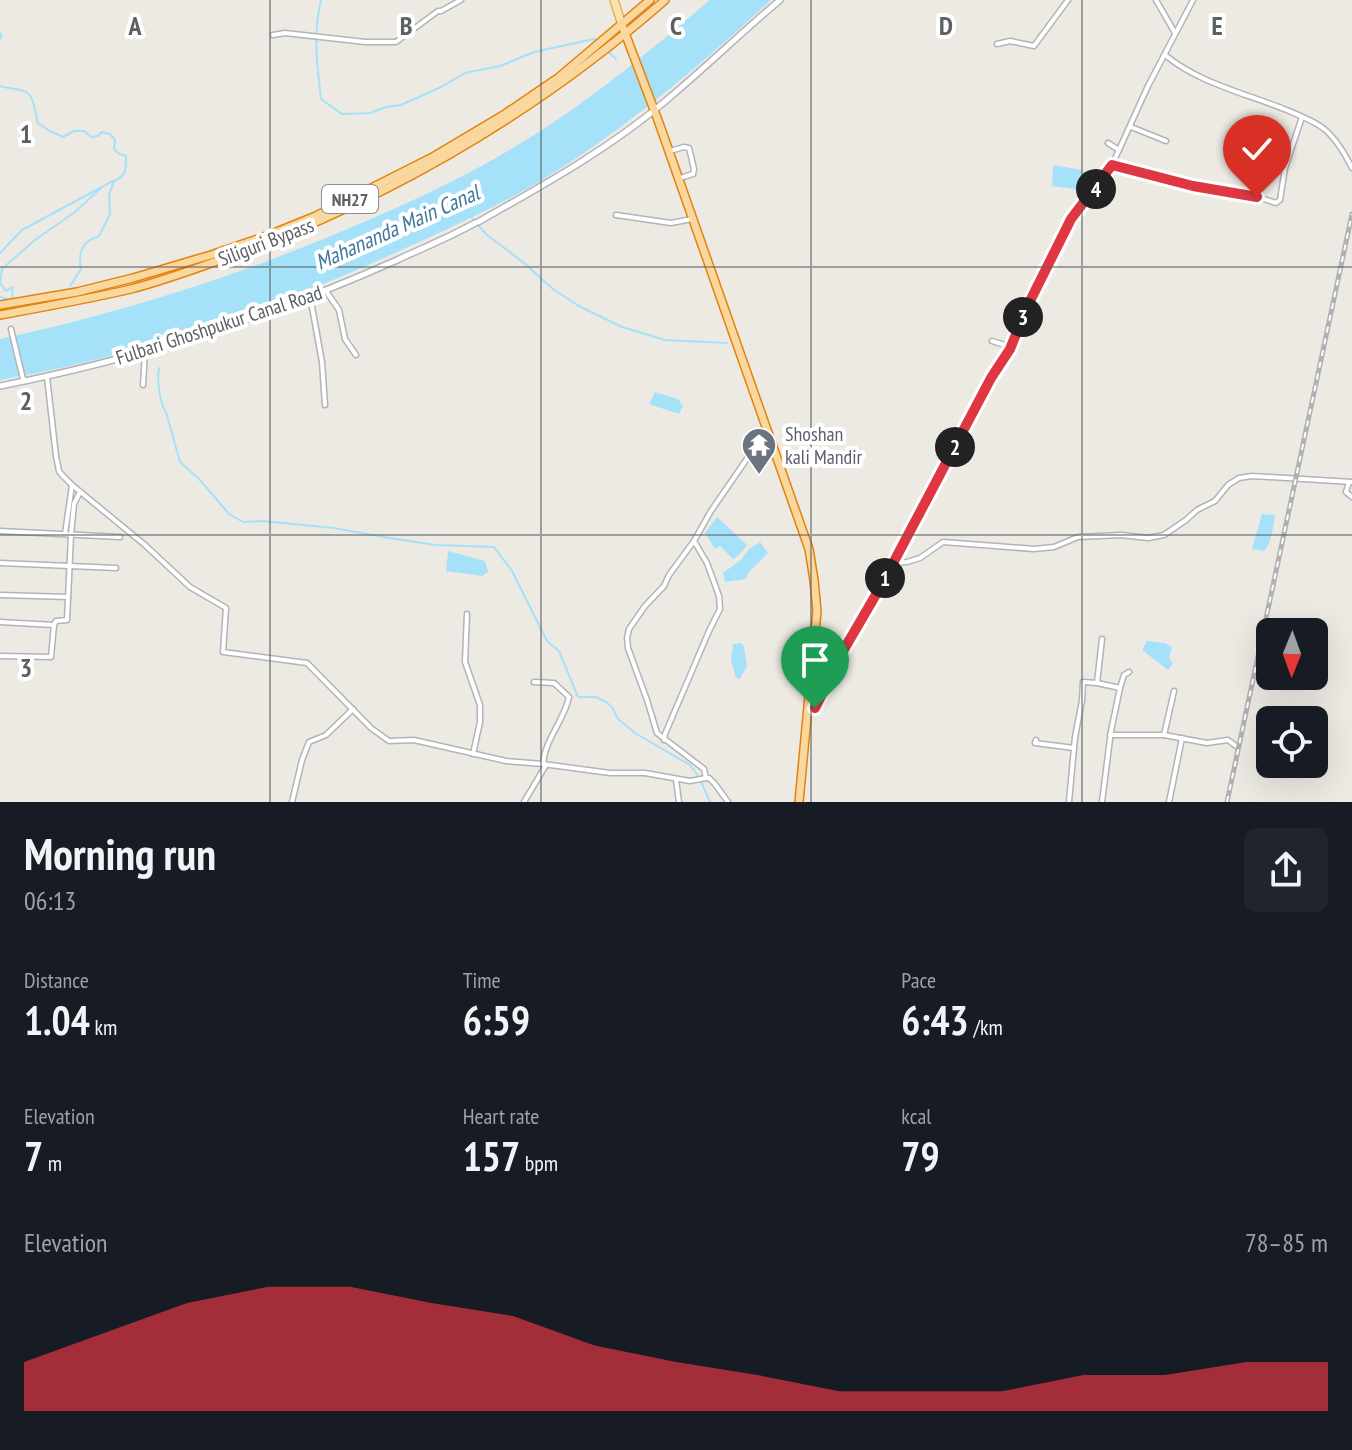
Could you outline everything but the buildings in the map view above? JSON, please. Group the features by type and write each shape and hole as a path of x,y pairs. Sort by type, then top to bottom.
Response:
{"highway":[{"name":"NH27","path":"610,40 650,0"},
{"name":"Siliguri Bypass","path":"0,315 64,303 78,296 132,289 175,276 282,237 347,209 440,161 512,117 610,40 626,34 665,0"},
{"path":"622,25 804,532 817,611 799,802"},
{"name":"NH27","path":"1,305 61,294 78,296"}],"main road":[{"path":"614,0 622,25"}],"street":[{"path":"273,35 285,33 365,42 396,42 438,11 461,0"},
{"name":"Fulbari Ghoshpukur Canal Road","path":"0,386 47,377 243,322 326,291 477,222 568,171 654,108 780,0"},
{"path":"997,44 1010,41 1034,46 1068,0"},
{"path":"1156,0 1175,33"},
{"path":"806,718 815,708 991,378 1011,347 1071,219 1112,165 1148,86 1193,0"},
{"path":"1165,55 1217,85 1323,128 1344,150 1352,168"},
{"path":"1112,165 1193,186 1249,194 1276,203 1280,200 1285,168 1302,117"},
{"path":"1130,127 1166,141"},
{"path":"1108,143 1119,150"},
{"path":"668,151 689,148 693,174 677,179"},
{"path":"616,215 671,223 692,219"},
{"path":"326,291 339,310 345,339 356,355"},
{"path":"310,296 322,362 325,405"},
{"path":"12,331 24,380"},
{"path":"992,341 1011,347"},
{"path":"143,385 145,351"},
{"path":"47,377 57,464 62,475 190,587 226,608 223,652 304,662 371,728 389,741 414,740 506,761 610,773 645,773 676,780 709,778 728,802"},
{"path":"706,778 704,769 657,733 627,638 629,629 664,586 767,430"},
{"path":"892,563 920,558 943,542 1034,549 1054,547 1078,537 1121,535 1148,538 1164,535 1197,510 1215,501 1228,485 1239,478 1263,476 1351,482 1346,492 1352,497"},
{"path":"0,656 51,657 54,625 56,621 67,620 72,485"},
{"path":"68,534 74,504 80,492"},
{"path":"0,531 120,537"},
{"path":"664,740 720,609 719,596 707,563 694,541"},
{"path":"0,563 116,568"},
{"path":"0,595 68,597"},
{"path":"467,614 465,662 481,712 473,754"},
{"path":"0,622 54,625"},
{"path":"1097,683 1102,639"},
{"path":"1102,802 1110,735 1120,688 1124,675 1129,672"},
{"path":"524,802 545,764 545,750 565,714 569,697 554,683 534,682"},
{"path":"1069,802 1083,682 1120,688"},
{"path":"1164,735 1174,691"},
{"path":"292,802 309,742 326,735 353,709"},
{"path":"1110,735 1164,735 1207,743 1228,740 1236,746"},
{"path":"1169,802 1182,738"},
{"path":"1036,740 1035,743 1074,748"},
{"path":"676,780 679,802"}],"water":[{"name":"Mahananda Main Canal","path":"710,0 771,0 698,65 622,126 569,163 506,200 349,273 252,312 102,358 0,380 0,339 139,304 275,258 364,222 477,168 586,100"},
{"path":"1053,165 1082,170 1086,181 1082,190 1052,186"},
{"path":"655,392 678,399 683,406 679,414 649,404"},
{"path":"1262,514 1275,515 1264,551 1252,549"},
{"path":"717,517 747,545 733,559 720,546 715,549 705,533"},
{"path":"760,542 768,553 746,579 725,582 723,573"},
{"path":"448,551 485,561 488,572 482,576 446,571"},
{"path":"1147,641 1172,647 1169,658 1173,663 1168,670 1142,650"},
{"path":"741,643 747,666 740,679 736,678 731,660 733,644"}],"waterway":[{"path":"321,0 316,37 321,99 342,114 370,113 401,105 465,73 500,66 534,52 594,39 598,41"},
{"path":"0,32 0,39"},
{"path":"608,51 616,59"},
{"path":"0,86 29,94 38,123 50,131 63,137 74,131 84,131 91,137 102,132 110,134 115,140 114,149 126,156 125,172 114,181 109,195 110,214 99,236 82,248 81,269 70,286"},
{"path":"0,253 22,230 113,181"},
{"path":"13,307 12,287 6,291 0,283 2,269 101,188"},
{"name":"Mahananda Main Canal","path":"472,218 486,234 553,289 579,306 622,327 665,340 727,343"},
{"path":"0,297 7,299"},
{"path":"159,368 160,397 180,462 229,514 243,522 334,528 436,545 494,547 512,571 547,641 559,651 578,697 596,697 606,702 618,719 635,733 690,765 710,802"}],"railway":[{"path":"1227,802 1352,214"}],"place":[{"name":"Shoshan kali Mandir","path":"759,476"}],"route":[{"path":"815,708 991,378 1010,349 1071,219 1112,165 1193,186 1257,197"}]}
